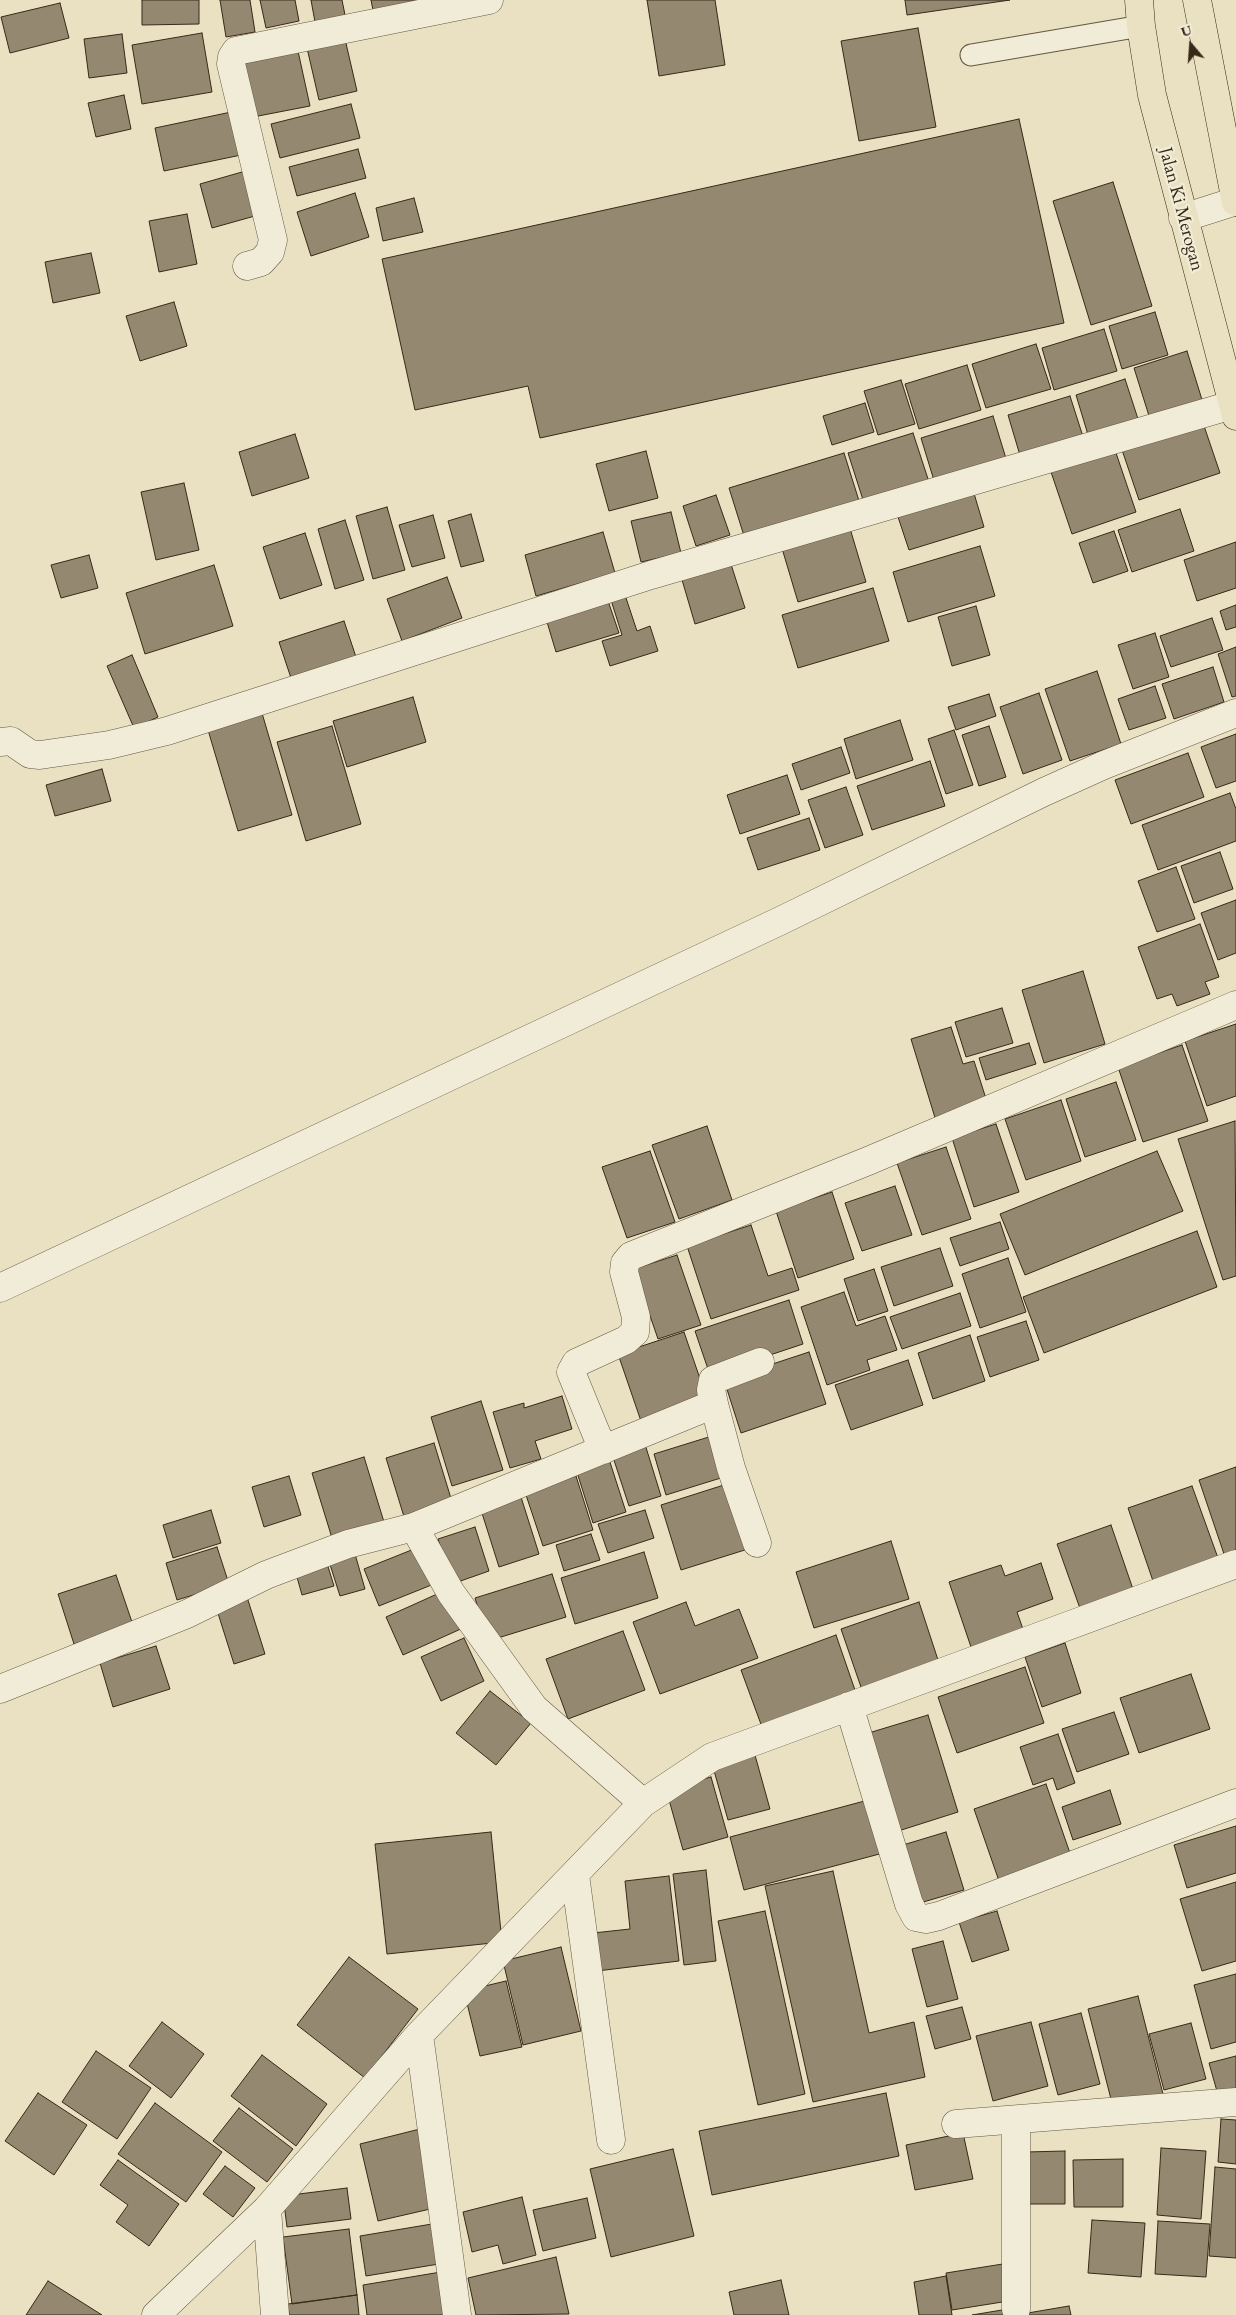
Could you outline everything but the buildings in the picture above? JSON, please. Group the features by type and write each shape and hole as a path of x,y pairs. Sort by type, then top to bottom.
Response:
{"highway":[{"path":"1197,0 1236,201"},
{"name":"Jalan Ki Merogan","path":"1140,13 1152,95 1234,411"}],"street":[{"path":"247,266 261,262 270,252 273,240 231,64 232,57 236,51 489,0"},
{"path":"1183,218 1236,201"},
{"path":"0,742 11,741 30,754 40,755 109,746 167,730 651,575 1234,411"},
{"path":"0,1288 780,921 1044,792 1104,765 1236,713"},
{"path":"603,1450 571,1372 576,1363 626,1340 635,1332 636,1318 624,1272 625,1264 631,1256 868,1161 1236,1005"},
{"path":"757,1543 731,1468 711,1390 713,1380 760,1362"},
{"path":"0,1689 187,1614 266,1575 348,1544 414,1527 714,1404"},
{"path":"414,1527 451,1593 534,1708 643,1803"},
{"path":"156,2315 267,2209 420,2035 643,1803 712,1757 1236,1564"},
{"path":"849,1706 908,1904 916,1917 939,1916 1236,1803"},
{"path":"575,1875 611,2140"},
{"path":"420,2035 457,2315"},
{"path":"956,2124 1236,2102"},
{"path":"1016,2120 1016,2309"},
{"path":"267,2209 275,2315"}],"lane":[{"path":"971,55 1140,13"}]}
